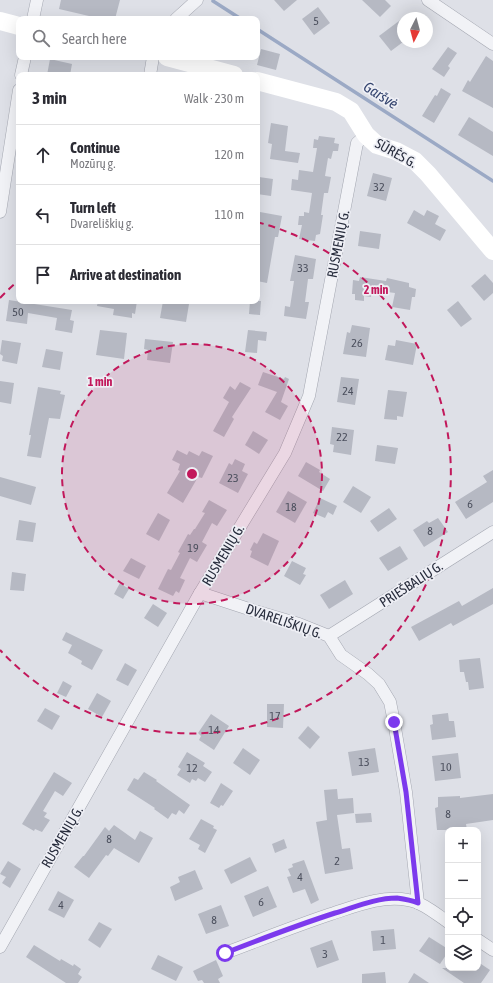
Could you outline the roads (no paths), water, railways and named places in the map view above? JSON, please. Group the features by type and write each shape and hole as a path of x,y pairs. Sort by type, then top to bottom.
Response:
{"street":[{"path":"34,16 37,0"},
{"path":"179,16 197,0"},
{"path":"428,0 493,44"},
{"path":"0,21 16,25"},
{"path":"22,72 24,60"},
{"path":"150,72 152,60"},
{"path":"177,60 223,72"},
{"name":"SŪRĖS G.","path":"260,82 336,102 351,111 366,135 377,145 396,151 415,161 428,174 493,251"},
{"path":"0,212 16,109"},
{"name":"RUSMENIŲ G.","path":"0,947 200,593 285,453 309,396 357,143 366,135"},
{"name":"PRIEŠBALIŲ G.","path":"329,636 493,532"},
{"name":"DVARELIŠKIŲ G.","path":"200,593 299,624 329,636 341,655 368,674 379,684 390,702 394,722 406,792 418,903"},
{"path":"225,953 305,923 370,902 397,898 410,900 418,903 445,920"},
{"path":"481,942 493,950"}],"waterway":[{"name":"Garšvė","path":"213,1 236,16"},
{"name":"Garšvė","path":"260,31 493,181"}]}
